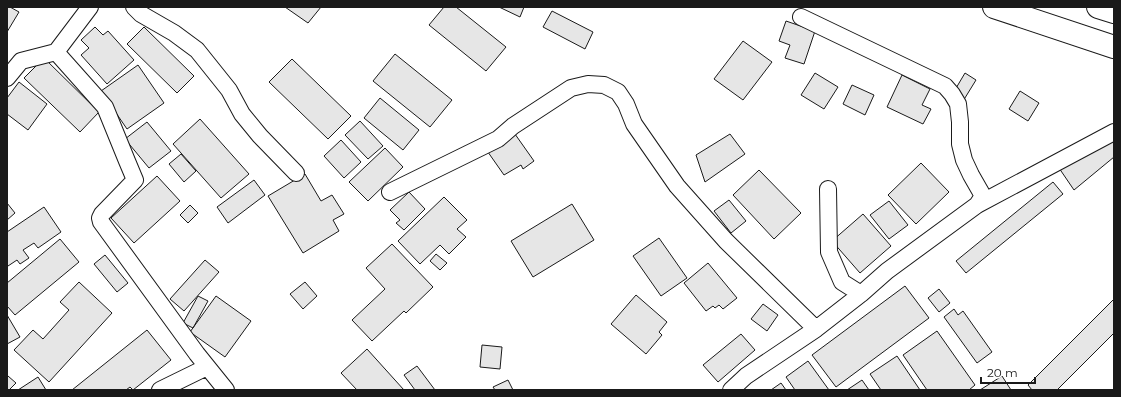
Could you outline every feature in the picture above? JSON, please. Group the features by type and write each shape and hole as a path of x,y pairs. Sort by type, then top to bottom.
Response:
{"highway":[{"path":"994,7 1114,47"},
{"path":"1098,7 1114,12"}],"street":[{"path":"7,78 20,61 56,52 90,7"},
{"path":"134,7 141,14 174,33 198,50 229,90 242,114 260,136 296,173"},
{"path":"801,17 944,86 952,94 958,104 960,144 964,160 983,196 977,205"},
{"path":"56,52 105,107 135,180 102,214 100,218 102,222 192,348 226,390"},
{"path":"390,192 498,139 513,126 570,88 588,84 604,85 618,92 626,104 634,124 676,186 726,241 816,329"},
{"path":"731,390 746,376 816,329 861,294 887,271 977,205 1114,132"},
{"path":"828,189 829,252 842,282 861,294"},
{"path":"160,390 208,367"}],"building":[{"path":"7,7 19,12 7,32"},
{"path":"285,7 321,7 308,23"},
{"path":"444,7 456,7 506,47 486,71 429,25"},
{"path":"499,7 524,7 520,17"},
{"path":"552,11 593,32 585,49 543,27"},
{"path":"786,21 815,31 804,64 785,58 790,45 779,41"},
{"path":"95,27 103,35 108,31 134,60 107,84 81,55 89,48 81,40"},
{"path":"144,27 194,76 177,93 127,44"},
{"path":"743,41 772,62 743,100 714,79"},
{"path":"395,54 452,100 430,127 373,81"},
{"path":"44,58 99,112 80,132 24,78"},
{"path":"292,59 351,116 328,139 269,82"},
{"path":"138,65 164,103 127,129 101,91"},
{"path":"815,73 838,87 824,109 801,95"},
{"path":"965,73 976,80 960,106 949,100"},
{"path":"902,75 930,89 922,105 931,109 923,124 887,107"},
{"path":"19,82 47,104 28,130 7,114 7,98"},
{"path":"852,85 874,95 865,115 843,104"},
{"path":"1020,91 1039,103 1028,121 1009,109"},
{"path":"380,98 419,130 403,150 364,118"},
{"path":"200,119 249,174 221,198 173,144"},
{"path":"360,121 383,146 368,159 345,135"},
{"path":"147,122 171,151 149,168 125,139"},
{"path":"510,127 534,161 523,169 521,165 504,175 483,145"},
{"path":"1114,130 1114,157 1074,190 1059,168"},
{"path":"730,134 745,154 705,182 696,155"},
{"path":"341,140 361,162 344,178 324,156"},
{"path":"385,148 403,167 368,201 349,182"},
{"path":"181,154 196,171 184,182 169,164"},
{"path":"921,163 949,192 916,224 888,195"},
{"path":"759,170 801,213 774,239 733,195"},
{"path":"305,174 321,201 332,195 344,214 333,220 339,231 303,253 268,196"},
{"path":"157,176 180,201 134,243 111,218"},
{"path":"254,180 265,195 228,223 217,207"},
{"path":"1053,182 1063,194 966,273 956,261"},
{"path":"409,192 425,209 404,230 396,223 400,220 390,210"},
{"path":"444,197 467,220 457,229 466,237 449,254 440,245 420,264 398,241"},
{"path":"729,200 746,221 731,233 714,211"},
{"path":"889,201 908,225 889,239 870,215"},
{"path":"7,203 15,213 7,220"},
{"path":"572,204 594,240 533,277 511,241"},
{"path":"190,205 198,213 188,223 180,215"},
{"path":"44,207 61,232 38,248 34,243 23,250 29,258 20,264 17,260 8,266 7,232"},
{"path":"863,214 891,246 860,273 832,241"},
{"path":"659,238 687,278 661,296 633,256"},
{"path":"60,239 79,262 15,315 7,306 7,283"},
{"path":"392,244 433,287 406,313 404,311 372,341 352,320 385,289 366,268"},
{"path":"436,254 447,263 440,270 430,261"},
{"path":"105,255 128,283 117,292 94,264"},
{"path":"205,260 219,272 184,311 170,299"},
{"path":"708,263 737,298 723,309 719,305 715,308 713,306 706,311 684,283"},
{"path":"79,282 112,313 49,382 14,350 33,330 43,339 69,310 60,302"},
{"path":"305,282 317,296 303,309 290,294"},
{"path":"905,286 929,318 836,387 812,355"},
{"path":"939,289 950,303 939,312 928,298"},
{"path":"636,295 667,322 659,332 662,335 646,354 611,324"},
{"path":"198,296 208,301 193,328 183,323"},
{"path":"216,296 251,321 225,357 190,332"},
{"path":"1114,299 1114,333 1057,390 1032,390 1028,385"},
{"path":"763,304 778,315 767,331 751,319"},
{"path":"954,309 958,315 963,311 992,352 977,363 944,317"},
{"path":"7,315 20,337 7,344"},
{"path":"147,330 171,360 133,390 130,387 126,390 72,390"},
{"path":"937,331 975,385 969,390 927,390 903,355"},
{"path":"741,334 755,350 718,382 703,365"},
{"path":"482,345 502,347 500,369 480,367"},
{"path":"367,349 404,390 357,390 341,373"},
{"path":"897,356 920,390 881,390 870,374"},
{"path":"808,361 829,390 795,390 786,377"},
{"path":"417,366 435,390 415,390 404,375"},
{"path":"8,376 16,383 9,390 7,389"},
{"path":"1002,376 1011,390 980,390"},
{"path":"38,377 46,390 18,390"},
{"path":"508,380 513,390 495,390 493,387"},
{"path":"862,380 869,390 847,390"},
{"path":"781,383 786,390 771,390"}]}
